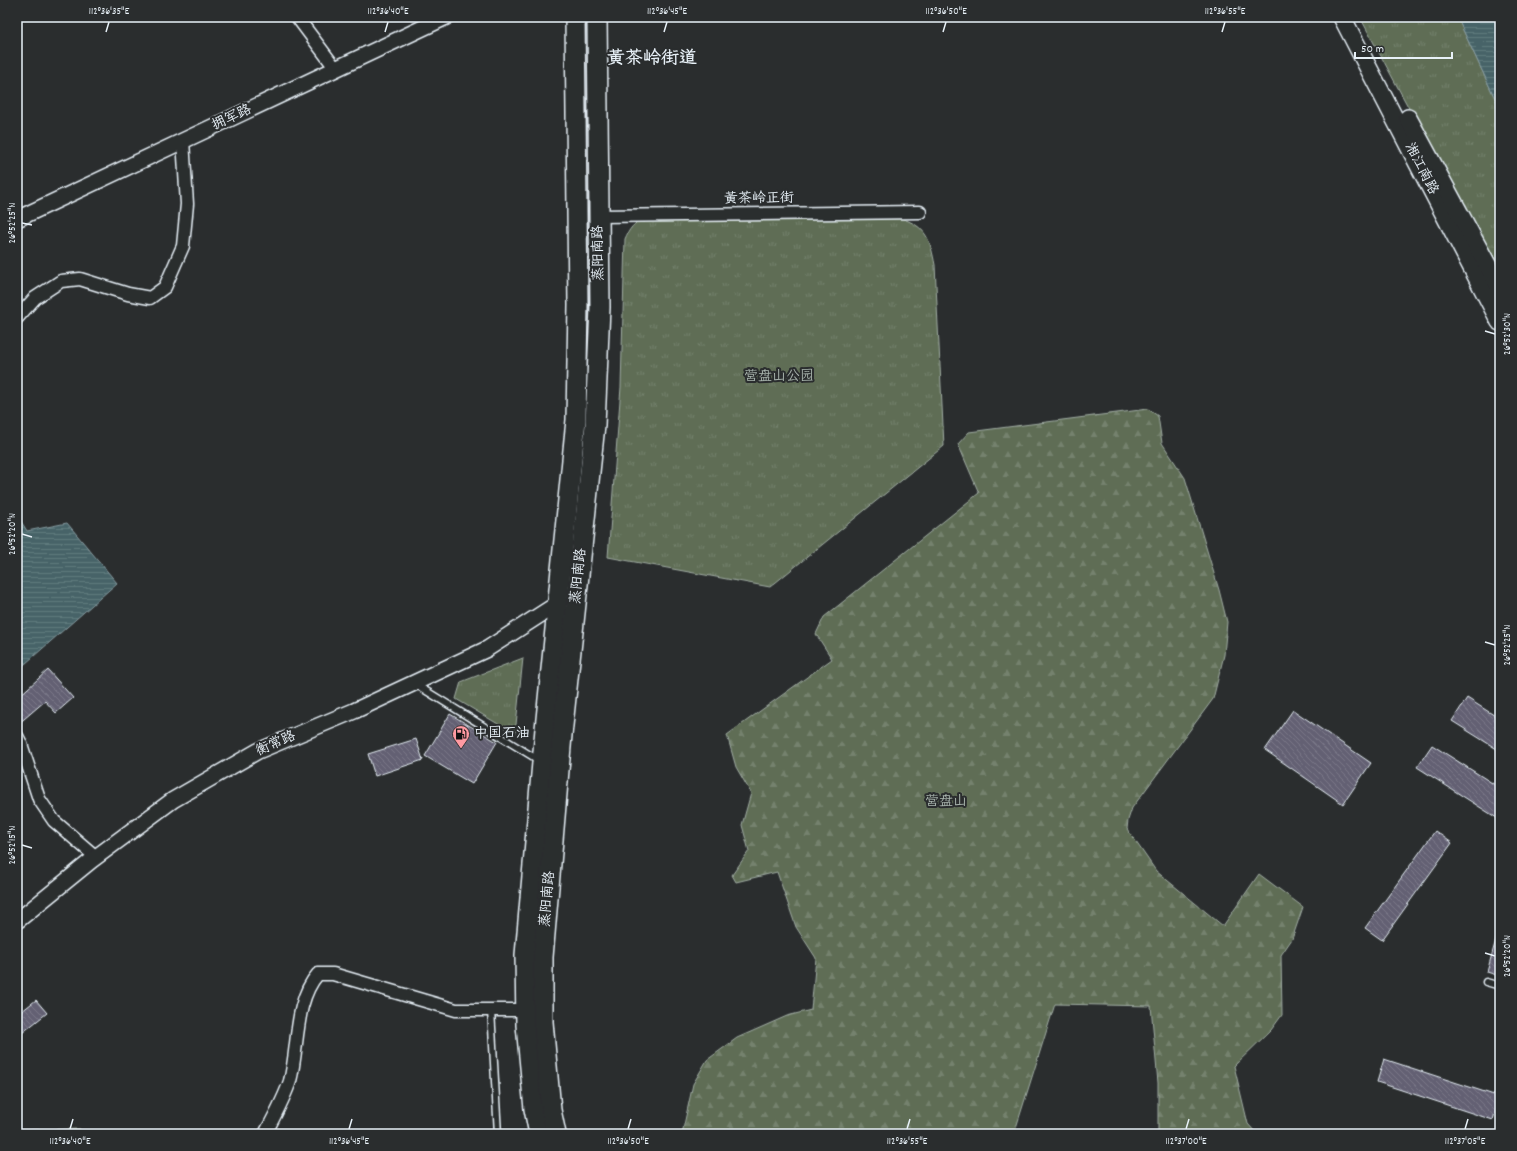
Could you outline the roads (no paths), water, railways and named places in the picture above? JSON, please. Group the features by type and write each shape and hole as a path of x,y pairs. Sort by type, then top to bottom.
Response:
{"main road":[{"name":"蒸阳南路","path":"539,1134 534,1109 526,1010 525,955 557,604 576,420 578,305 574,17"},
{"name":"蒸阳南路","path":"556,1134 551,1110 543,1022 543,957 562,735 595,425 600,307 597,17"},
{"name":"湘江南路","path":"1342,17 1500,322"},
{"name":"湘江南路","path":"1354,17 1500,288"}],"street":[{"path":"297,17 336,69"},
{"name":"拥军路","path":"17,219 446,17"},
{"path":"17,318 35,298 61,280 80,279 128,294 150,298 165,287 183,246 187,204 184,140"},
{"name":"黄茶岭正街","path":"599,216 920,212"},
{"name":"衡常路","path":"17,921 96,857 173,800 258,751 354,711 487,649 557,604"},
{"path":"17,736 39,799 54,821 96,857"},
{"path":"265,1134 282,1101 290,1081 304,1000 312,981 318,974 326,973 338,975 456,1010 526,1010"}],"lane":[{"path":"413,683 542,762"},
{"path":"1486,982 1500,986"},
{"path":"491,1010 498,1134"}],"water":[{"path":"1457,17 1500,17 1500,109"},
{"path":"17,515 27,531 67,523 117,583 17,671"}],"place":[{"name":"中国石油","path":"461,749"}],"district":[{"name":"黄茶岭街道","path":"652,59"}],"park label":[{"name":"营盘山公园","path":"779,377"},
{"name":"营盘山","path":"946,802"}]}
